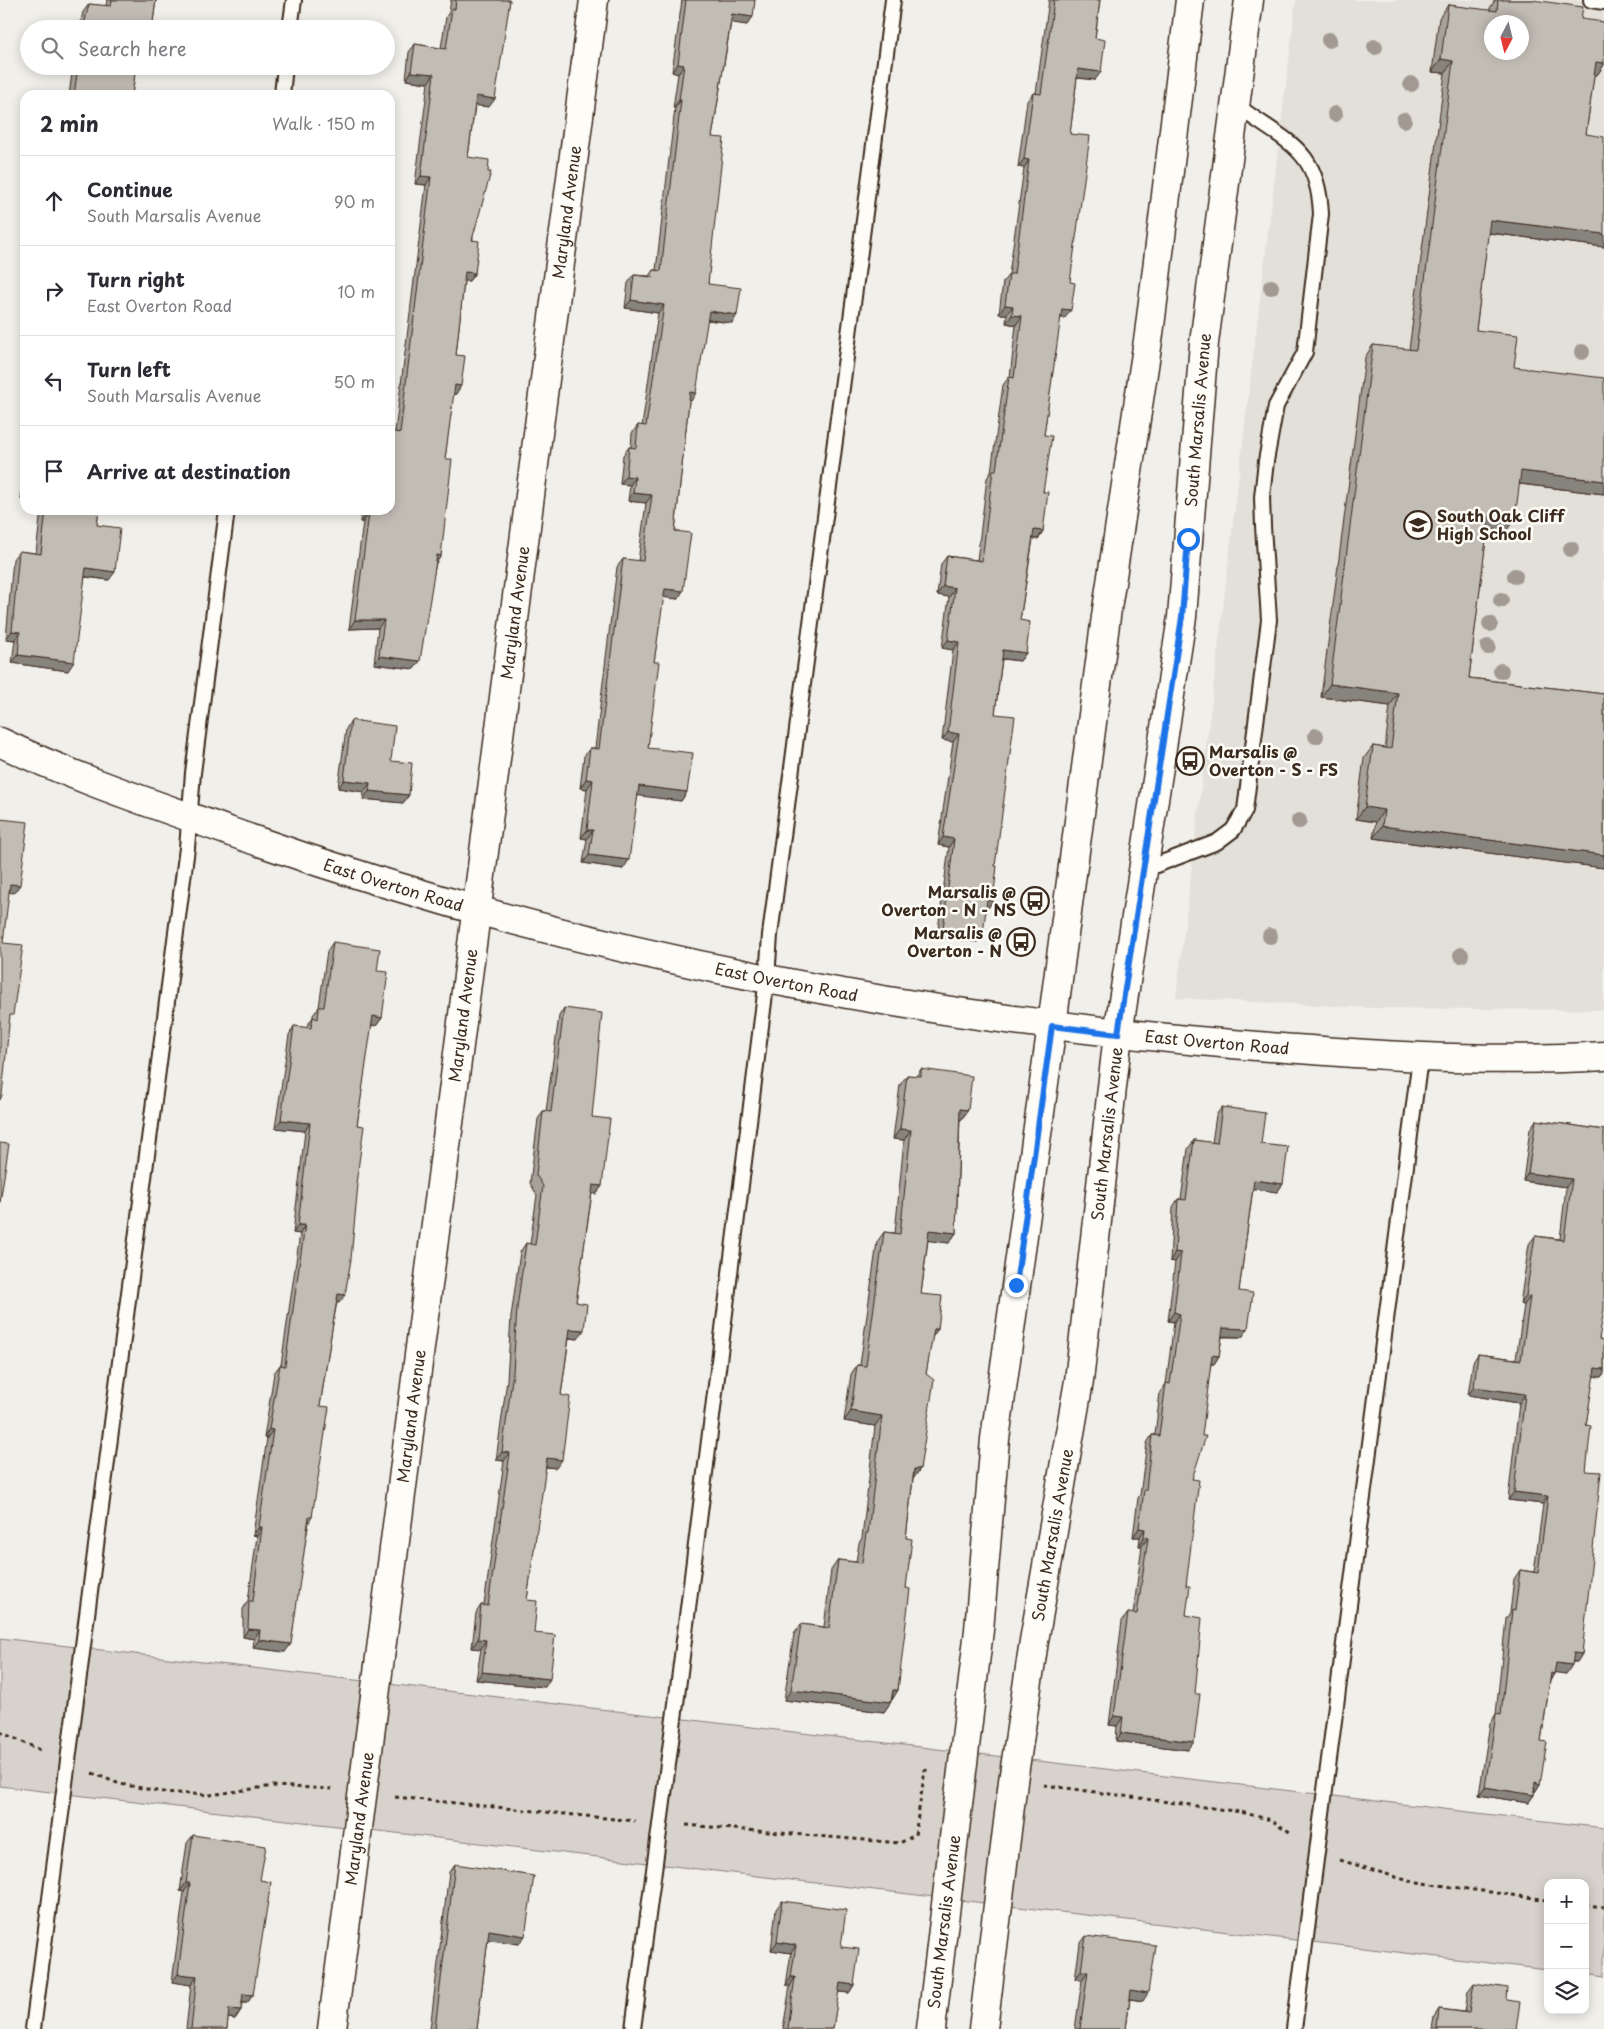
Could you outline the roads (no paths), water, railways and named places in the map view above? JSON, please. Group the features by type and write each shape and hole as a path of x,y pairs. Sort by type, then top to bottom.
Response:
{"main road":[{"name":"Maryland Avenue","path":"332,2029 594,0"},
{"name":"South Marsalis Avenue","path":"931,2029 979,1630 995,1439 1052,1026 1106,610 1149,334 1190,0"},
{"name":"South Marsalis Avenue","path":"983,2029 1024,1707 1079,1381 1118,1034 1182,617 1204,343 1248,0"},
{"name":"East Overton Road","path":"0,742 138,799 316,862 476,909 619,946 874,999 1118,1034 1420,1058 1604,1056"}],"lane":[{"path":"291,20 294,0"},
{"path":"632,2029 677,1696 767,978 770,935 893,0"},
{"path":"1591,0 1604,2"},
{"path":"283,90 284,75"},
{"path":"1143,870 1217,842 1233,830 1245,810 1269,620 1262,507 1266,461 1276,406 1305,352 1321,214 1320,193 1316,177 1300,150 1235,104"},
{"path":"33,2029 185,868 193,774 226,515"},
{"path":"1294,2029 1420,1058"}],"place":[{"name":"South Oak Cliff High School","path":"1418,525"},
{"name":"Marsalis @ Overton - S - FS","path":"1190,761"},
{"name":"Marsalis @ Overton - N - NS","path":"1035,901"},
{"name":"Marsalis @ Overton - N","path":"1021,942"}]}
